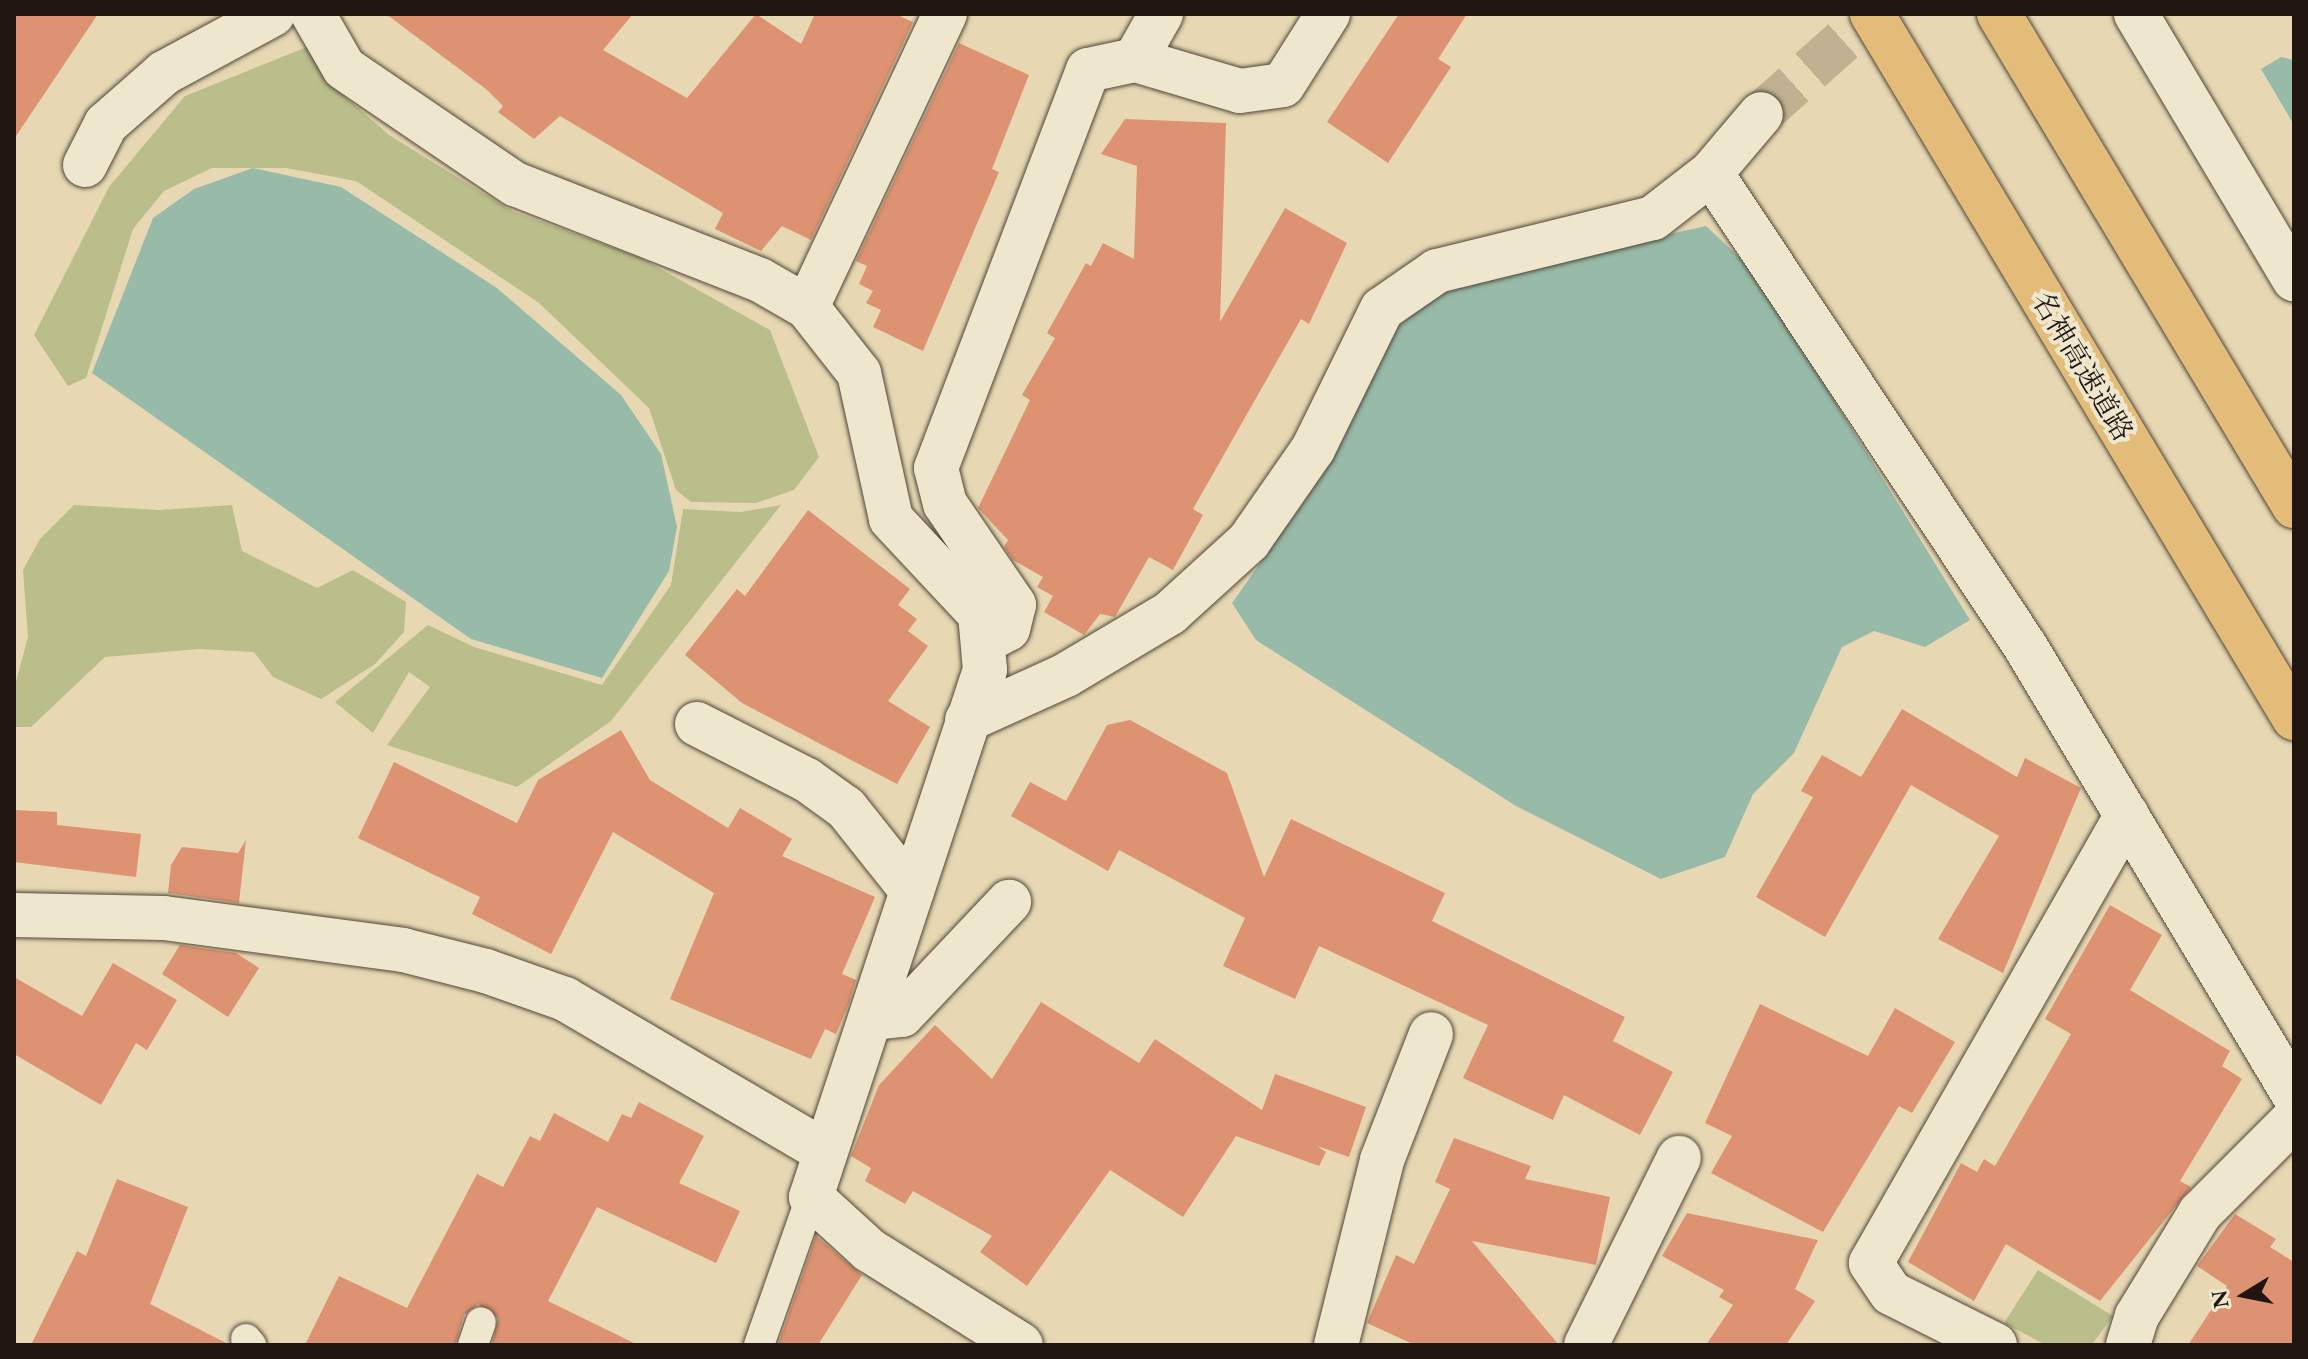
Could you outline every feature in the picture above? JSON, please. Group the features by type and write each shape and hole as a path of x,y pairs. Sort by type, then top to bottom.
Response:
{"highway":[{"name":"名神高速道路","path":"1872,14 2294,718"},
{"path":"1999,14 2294,506"}],"street":[{"path":"85,165 106,124 164,73 273,14"},
{"path":"313,14 344,68 515,184 760,280 807,307 859,373 891,519 980,614 985,641 985,670 811,1197 869,1250 1021,1345"},
{"path":"807,307 945,14"},
{"path":"1135,60 1161,14"},
{"path":"985,641 1008,629 1014,605 945,504 936,468 1088,70 1135,60 1240,91 1283,85 1328,14"},
{"path":"2136,14 2294,279"},
{"path":"967,720 1066,675 1170,613 1249,541 1313,449 1382,309 1437,271 1653,218 1711,173 1761,114"},
{"path":"1711,173 2025,646 2294,1095"},
{"path":"697,724 807,780 846,808 912,891"},
{"path":"1995,1345 1891,1293 1871,1263 2127,815"},
{"path":"872,1018 902,1015 1009,902"},
{"path":"14,915 164,918 403,950 486,971 565,999 824,1151"},
{"path":"1336,1345 1382,1160 1431,1034"},
{"path":"2128,1345 2137,1316 2200,1213 2294,1119"},
{"path":"1586,1345 1679,1158"}],"lane":[{"path":"759,1345 811,1197"}],"green space":[{"path":"307,47 334,87 389,135 512,211 641,258 770,330 819,457 794,490 756,503 691,502 676,490 649,408 539,303 356,181 286,168 212,168 164,191 133,229 86,378 68,386 34,335 109,187 185,96"},
{"path":"74,505 159,510 232,505 242,551 317,588 353,570 406,602 404,632 375,664 321,699 273,677 254,652 199,649 105,657 31,727 14,727 14,689 28,637 23,570 40,539"},
{"path":"781,505 611,721 517,787 387,745 430,687 409,672 373,733 335,702 428,625 474,647 602,685 671,585 683,509 741,512"},
{"path":"2038,1270 2113,1316 2093,1343 2046,1345 2004,1323"}],"shaded area":[{"path":"2281,57 2294,60 2294,125 2261,69"},
{"path":"253,168 341,187 497,288 621,395 661,454 677,527 669,571 602,678 471,639 92,373 153,218 194,189"},
{"path":"1706,226 1755,272 1970,620 1925,647 1874,631 1842,647 1794,753 1753,794 1725,857 1661,879 1516,806 1256,640 1232,603 1312,490 1396,328 1438,294 1481,276"}],"building":[{"path":"14,14 98,14 14,139"},
{"path":"386,14 633,14 603,50 687,98 756,14 801,44 815,14 895,14 913,22 811,240 782,226 761,251 715,229 723,213 560,116 534,139 498,112 503,106 486,89"},
{"path":"1399,14 1467,14 1438,59 1451,67 1388,163 1327,122"},
{"path":"959,43 1029,75 992,169 999,172 923,351 873,327 881,310 866,303 873,291 859,284 867,266 856,261"},
{"path":"1125,119 1226,123 1220,322 1285,208 1347,243 1309,324 1301,319 1193,509 1203,515 1173,570 1149,557 1115,617 1100,614 1084,635 1044,612 1053,596 1037,587 1043,577 1013,560 1004,547 1008,540 978,508 1030,400 1022,395 1055,338 1047,333 1086,263 1091,266 1103,243 1134,259 1137,166 1101,154"},
{"path":"808,510 910,589 898,605 917,619 908,631 928,646 888,701 930,727 897,784 742,703 685,655 737,589 745,596"},
{"path":"1902,709 2017,777 2025,758 2081,788 2003,973 1938,939 1999,836 1911,785 1825,937 1756,897 1813,797 1801,791 1822,755 1861,777"},
{"path":"1130,720 1227,773 1264,877 1291,819 1445,893 1432,921 1625,1017 1613,1041 1673,1072 1640,1135 1564,1095 1553,1120 1463,1078 1488,1025 1319,946 1295,999 1223,966 1245,918 1119,850 1108,871 1011,816 1030,782 1066,801 1107,725"},
{"path":"621,730 650,780 728,828 740,808 792,839 782,856 875,897 842,974 856,980 849,1003 836,1034 825,1029 811,1059 670,999 714,893 613,832 551,954 472,914 480,897 358,838 394,762 517,823 538,780"},
{"path":"14,810 57,812 57,825 141,834 136,877 14,862"},
{"path":"246,840 239,903 168,893 171,865 182,847 238,853"},
{"path":"2110,905 2162,935 2130,990 2230,1051 2222,1066 2242,1079 2180,1181 2191,1187 2100,1301 2006,1244 1974,1301 1908,1262 1961,1163 1977,1172 1984,1159 1995,1166 2071,1034 2045,1019"},
{"path":"180,945 236,953 259,968 228,1017 162,974"},
{"path":"113,963 177,1000 147,1050 136,1043 101,1105 14,1054 14,977 82,1016"},
{"path":"1041,1002 1139,1063 1155,1039 1262,1110 1275,1074 1366,1107 1349,1157 1317,1146 1326,1152 1319,1166 1236,1136 1183,1217 1110,1170 1027,1286 980,1252 992,1236 913,1191 905,1204 865,1181 871,1168 851,1156 879,1085 935,1025 992,1079"},
{"path":"1760,1004 1868,1056 1895,1008 1955,1042 1912,1113 1899,1106 1823,1232 1711,1173 1732,1136 1705,1123"},
{"path":"639,1102 704,1136 679,1183 740,1211 716,1263 597,1207 548,1301 638,1345 492,1345 498,1318 478,1304 464,1315 455,1345 305,1345 339,1276 407,1308 477,1174 503,1187 530,1136 540,1141 554,1113 608,1142 622,1114 631,1118"},
{"path":"1454,1138 1531,1166 1525,1179 1610,1197 1596,1265 1472,1241 1559,1345 1415,1345 1367,1323 1396,1255 1414,1264 1450,1189 1435,1182"},
{"path":"117,1179 188,1207 150,1304 230,1345 31,1345 77,1251 86,1256"},
{"path":"1687,1213 1818,1240 1795,1289 1815,1301 1786,1345 1706,1345 1733,1305 1719,1297 1724,1290 1662,1256"},
{"path":"2235,1214 2276,1239 2270,1247 2294,1262 2294,1345 2188,1345 2227,1286 2197,1266"},
{"path":"816,1236 862,1275 818,1345 778,1345"}],"tunnel":[{"path":"1761,114 1873,14"}]}
